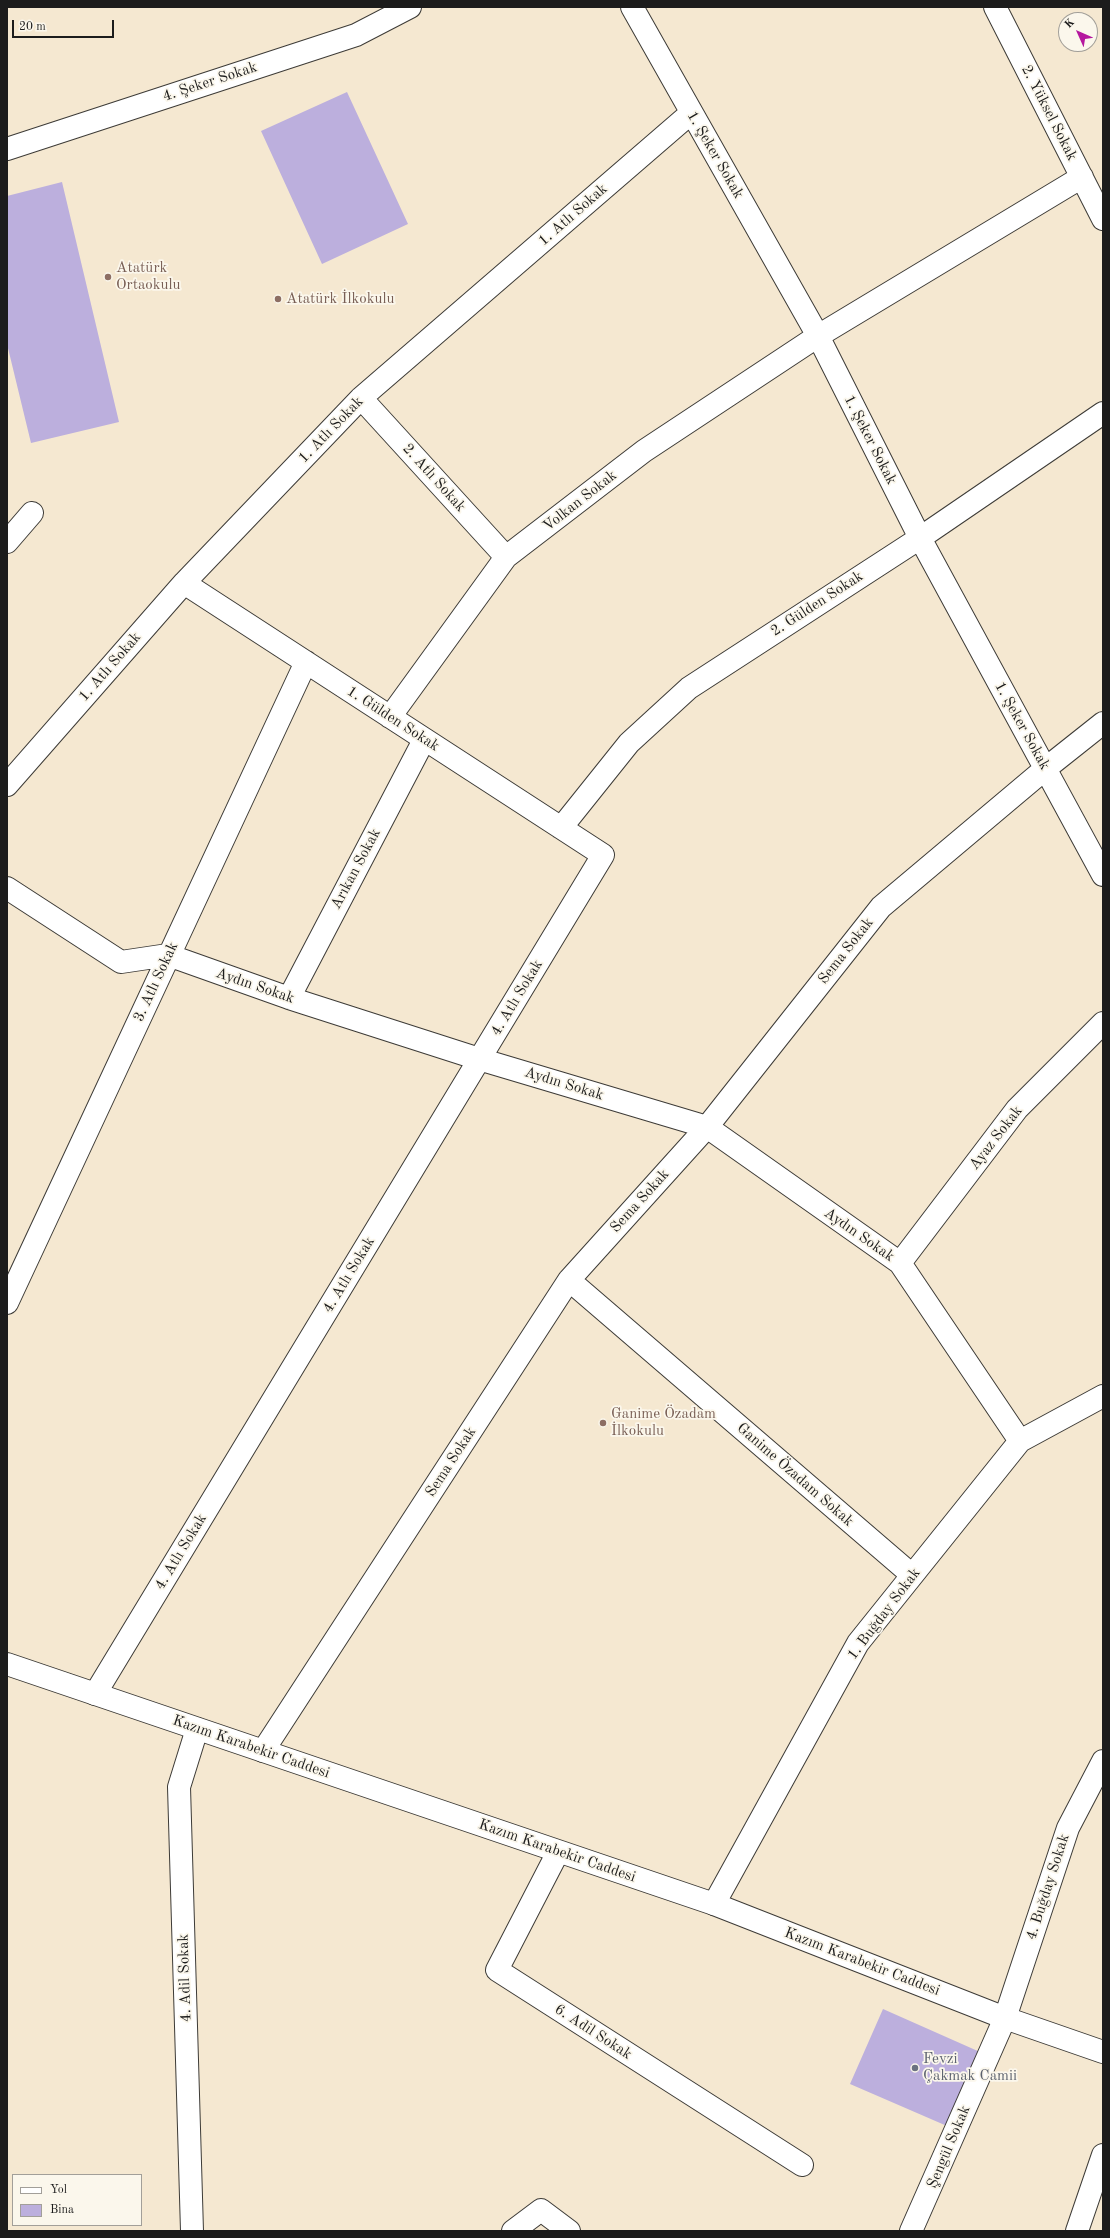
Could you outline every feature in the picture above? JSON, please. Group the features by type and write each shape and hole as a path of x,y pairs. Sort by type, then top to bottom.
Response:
{"street":[{"name":"4. Şeker Sokak","path":"7,149 356,34 410,7"},
{"name":"1. Şeker Sokak","path":"632,7 818,336 920,538 1103,875"},
{"name":"2. Yüksel Sokak","path":"995,7 1103,219"},
{"name":"1. Atlı Sokak","path":"7,785 184,583 361,398 691,113"},
{"name":"Volkan Sokak","path":"390,717 506,558 644,451 818,336 1082,177"},
{"name":"2. Atlı Sokak","path":"361,398 506,558"},
{"name":"2. Gülden Sokak","path":"561,828 629,743 689,688 920,538 1103,413"},
{"path":"7,542 32,513"},
{"name":"1. Gülden Sokak","path":"184,583 603,856"},
{"name":"3. Atlı Sokak","path":"7,1303 168,955 306,662"},
{"name":"Sema Sokak","path":"263,1751 569,1280 707,1127 881,907 1045,769 1103,723"},
{"name":"Arıkan Sokak","path":"289,998 424,740"},
{"name":"4. Atlı Sokak","path":"95,1694 603,856"},
{"name":"Aydın Sokak","path":"7,888 121,962 168,955 289,998 479,1059 707,1127 900,1263 1020,1441"},
{"name":"Ayaz Sokak","path":"900,1263 1017,1109 1103,1023"},
{"name":"Ganime Özadam Sokak","path":"569,1280 912,1575"},
{"name":"1. Buğday Sokak","path":"714,1904 858,1643 1020,1441 1103,1396"},
{"name":"Kazım Karabekir Caddesi","path":"7,1664 714,1904 1005,2018 1103,2052"},
{"name":"4. Adil Sokak","path":"192,2231 179,1787 197,1729"},
{"name":"4. Buğday Sokak","path":"1005,2018 1068,1828 1103,1761"},
{"name":"6. Adil Sokak","path":"558,1852 497,1970 802,2165"},
{"name":"Şengül Sokak","path":"911,2231 1005,2018"},
{"path":"1077,2231 1103,2155"},
{"path":"513,2231 541,2210 569,2231"}],"building":[{"path":"347,92 408,224 322,264 261,131"},
{"path":"62,182 119,422 31,443 7,344 7,196"},
{"name":"Fevzi Çakmak Camii","path":"883,2009 980,2052 947,2126 850,2084"}],"place":[{"name":"Atatürk Ortaokulu","path":"108,277"},
{"name":"Atatürk İlkokulu","path":"278,299"},
{"name":"Ganime Özadam İlkokulu","path":"603,1423"},
{"name":"Fevzi Çakmak Camii","path":"915,2068"}]}
